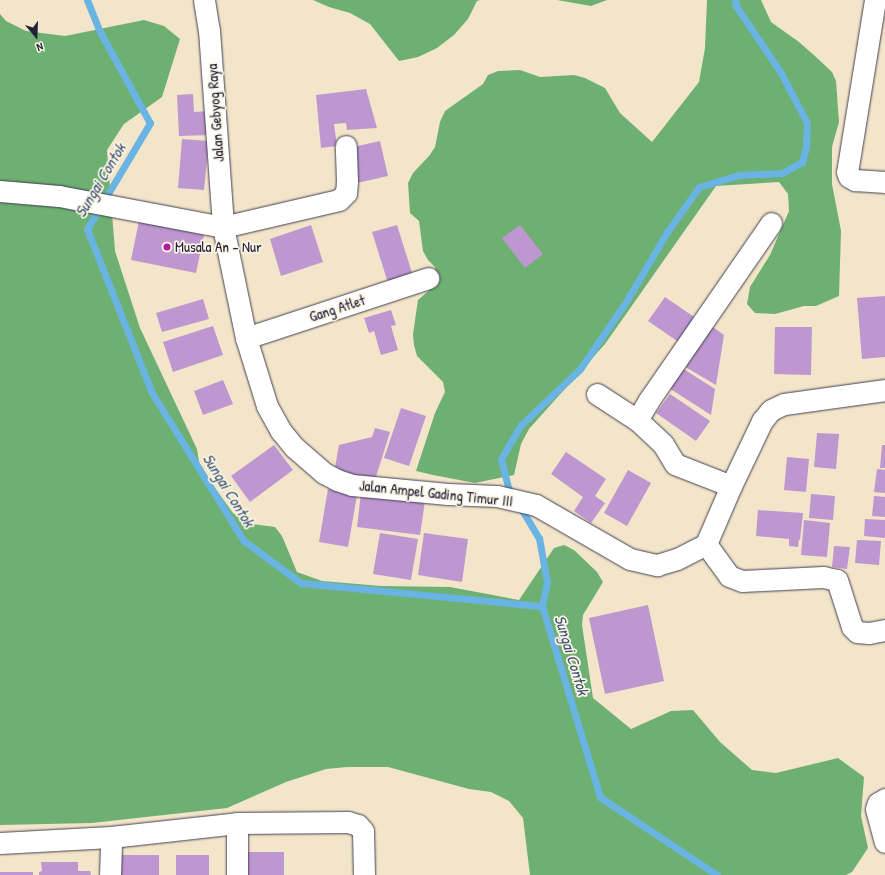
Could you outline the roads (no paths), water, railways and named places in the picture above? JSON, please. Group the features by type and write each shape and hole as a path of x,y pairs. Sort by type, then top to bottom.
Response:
{"street":[{"name":"Jalan Gebyog Raya","path":"204,0 209,30 223,227"},
{"path":"875,0 847,172 849,177 855,180 885,182"},
{"path":"0,191 59,196 223,227 339,200 346,193 346,146"},
{"path":"637,420 649,400 771,223"},
{"name":"Jalan Ampel Gading Timur III","path":"223,227 246,338 267,406 281,431 294,447 324,473 337,480 352,485 448,494 497,496 536,505 630,559 657,565 676,559 706,544"},
{"name":"Gang Atlet","path":"246,338 428,278"},
{"path":"885,390 784,404 771,410 762,421 731,486 712,535 706,544 729,576 742,581 823,577 837,580 852,627 857,632 885,630"},
{"path":"597,394 637,420 663,444 675,464 731,486"},
{"path":"885,799 878,804 876,809 885,842"},
{"path":"0,843 111,837 237,823 348,822 358,824 363,831 364,875"},
{"path":"237,823 237,875"},
{"path":"110,875 111,837"}],"waterway":[{"name":"Sungai Contok","path":"87,0 99,30 150,123 87,229 152,393 243,540 301,583 542,606 600,797 717,875"},
{"path":"514,496 508,487 501,459 521,425 580,369 627,300 667,232 699,187 739,175 782,173 802,162 806,147 807,123 781,73 736,6 735,0"},
{"path":"519,505 539,538 547,582 542,606"}],"place":[{"name":"Musala An - Nur","path":"167,247"}]}
